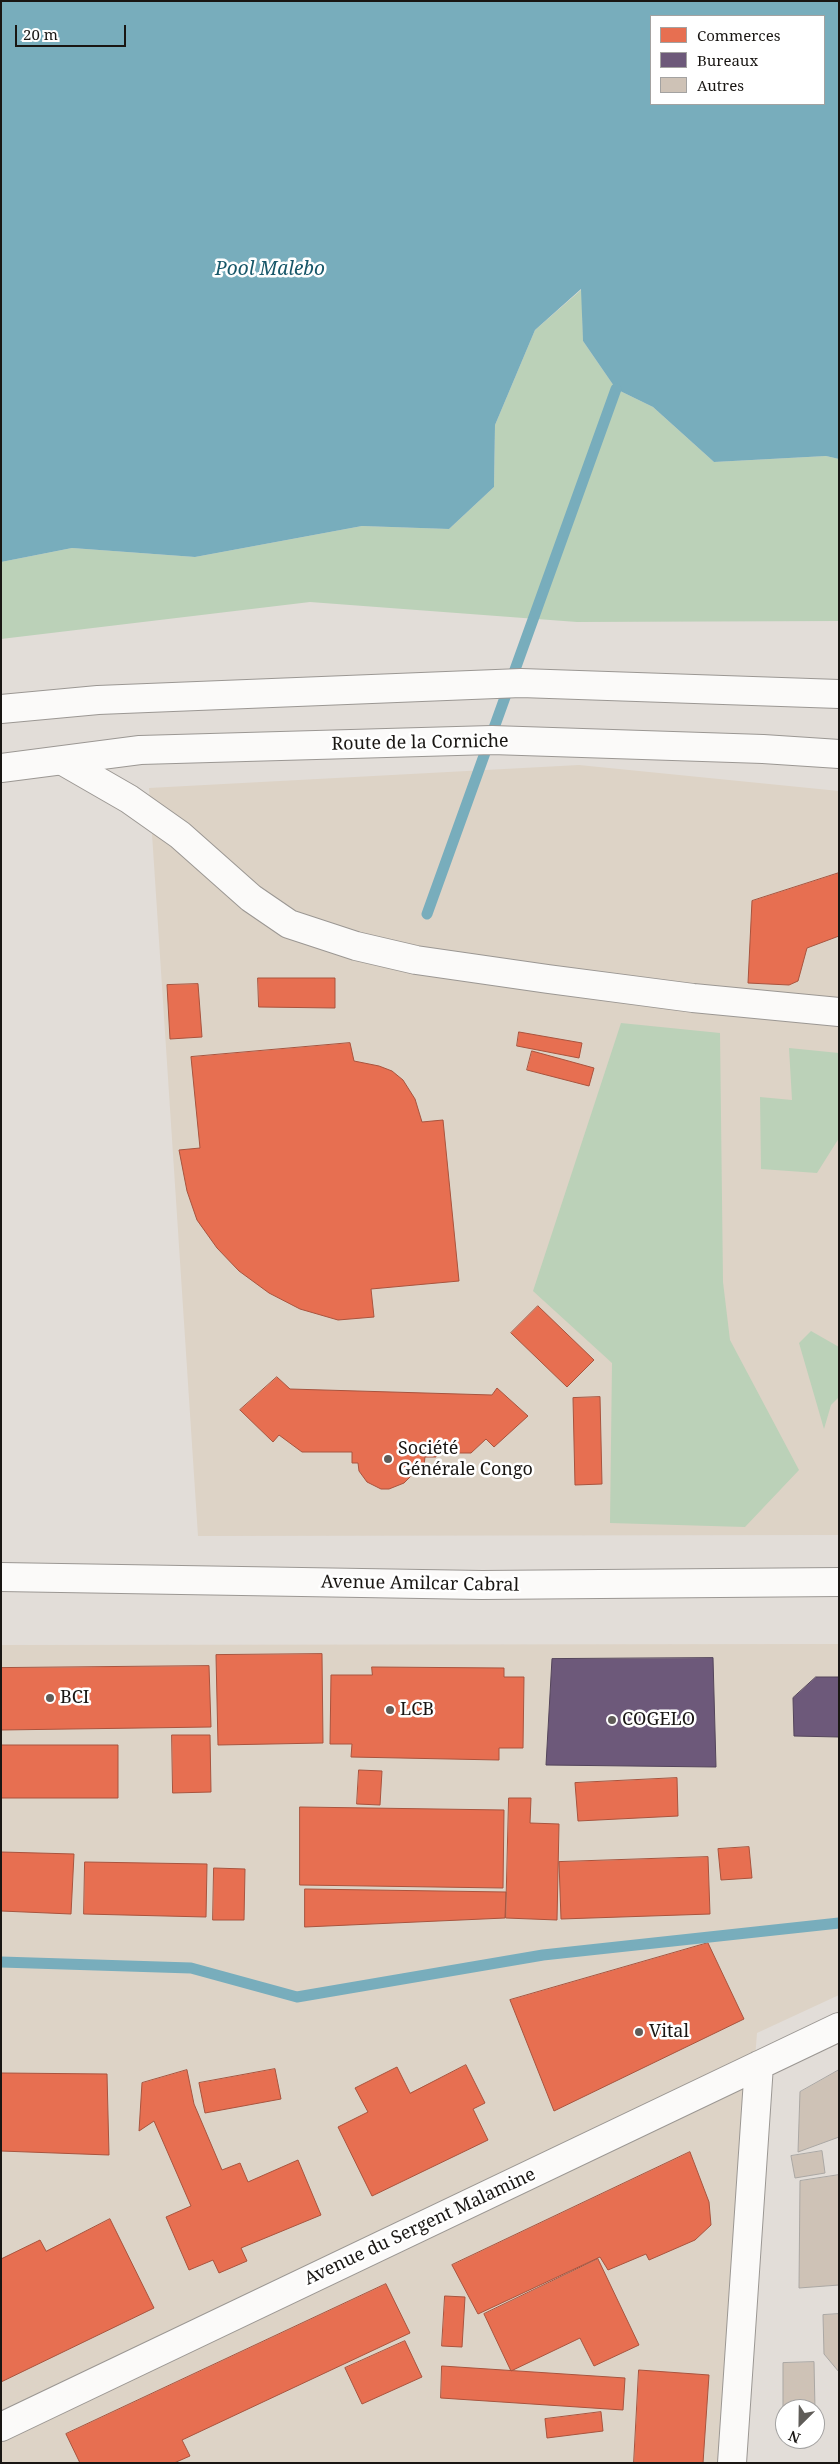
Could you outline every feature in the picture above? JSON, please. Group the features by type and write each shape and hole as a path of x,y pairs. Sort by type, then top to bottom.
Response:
{"main road":[{"path":"1,708 98,700 521,683 839,694"},
{"name":"Route de la Corniche","path":"1,768 140,750 492,740 763,749 839,754"},
{"path":"63,761 129,799 180,835 251,898 289,924 356,946 416,960 548,979 692,998 839,1012"},
{"name":"Avenue Amilcar Cabral","path":"1,1577 482,1586 839,1582"},
{"name":"Avenue du Sergent Malamine","path":"1,2427 839,2027"},
{"path":"732,2463 759,2066"}],"shaded area":[{"path":"579,765 839,791 839,1535 198,1536 149,788"},
{"path":"839,1644 839,1995 757,2033 723,2463 1,2463 1,1645"}],"green space":[{"path":"582,289 583,341 616,389 653,407 714,462 826,456 839,459 839,621 577,622 310,602 1,639 1,562 72,548 195,557 362,526 449,529 494,487 495,425 535,330"},
{"path":"621,1023 720,1033 723,1282 730,1340 799,1470 745,1527 610,1523 612,1363 533,1291"},
{"path":"789,1048 839,1053 839,1138 817,1173 761,1169 760,1097 792,1100"},
{"path":"811,1331 839,1347 839,1397 831,1405 824,1429 799,1343"}],"water":[{"name":"Pool Malebo","path":"1,1 839,1 839,459 826,456 714,462 653,407 616,389 583,341 581,289 535,330 495,425 494,487 449,529 362,526 195,557 72,548 1,562"}],"building: Commerces":[{"path":"839,873 839,936 807,948 798,981 789,985 748,983 752,901"},
{"path":"258,978 335,978 335,1008 259,1007"},
{"path":"198,984 202,1037 170,1039 167,985"},
{"path":"519,1032 582,1043 579,1058 517,1046"},
{"path":"350,1043 354,1061 379,1066 392,1071 403,1080 415,1099 422,1122 443,1120 459,1281 371,1289 374,1317 338,1320 300,1309 269,1293 239,1271 217,1248 197,1220 187,1191 179,1150 200,1148 191,1057"},
{"path":"532,1051 594,1068 589,1086 527,1070"},
{"path":"538,1306 594,1360 567,1387 511,1333"},
{"path":"277,1377 290,1389 492,1395 497,1388 528,1416 494,1447 486,1439 471,1453 436,1453 436,1457 425,1457 424,1465 414,1465 410,1477 404,1483 389,1489 381,1489 367,1482 359,1471 358,1463 352,1463 352,1452 302,1452 279,1435 273,1442 240,1410"},
{"path":"600,1397 602,1484 575,1485 573,1398"},
{"path":"322,1654 323,1743 218,1745 216,1655"},
{"path":"209,1666 211,1727 1,1730 1,1668"},
{"path":"372,1667 504,1668 504,1677 524,1677 523,1748 499,1748 499,1760 351,1757 352,1744 330,1744 331,1675 372,1675"},
{"path":"172,1735 210,1735 211,1792 173,1793"},
{"path":"1,1745 118,1745 118,1798 1,1798"},
{"path":"359,1770 382,1771 380,1805 357,1804"},
{"path":"677,1778 678,1816 578,1821 575,1783"},
{"path":"509,1798 531,1798 530,1823 559,1824 557,1920 506,1918"},
{"path":"300,1807 504,1810 503,1888 300,1885"},
{"path":"749,1847 752,1878 721,1880 718,1849"},
{"path":"1,1852 74,1854 71,1914 1,1911"},
{"path":"708,1857 710,1914 561,1919 559,1862"},
{"path":"85,1862 207,1864 206,1917 84,1914"},
{"path":"214,1868 245,1869 244,1920 213,1920"},
{"path":"305,1889 506,1892 505,1918 305,1927"},
{"path":"708,1943 744,2019 554,2111 510,2000"},
{"path":"466,2065 485,2103 473,2109 488,2140 372,2196 338,2127 368,2112 355,2088 397,2067 410,2093"},
{"path":"275,2069 281,2099 205,2113 199,2083"},
{"path":"187,2070 194,2104 222,2170 240,2163 248,2182 298,2160 321,2215 241,2248 247,2261 219,2273 213,2260 189,2270 166,2217 191,2206 154,2121 139,2131 142,2083"},
{"path":"1,2073 107,2074 109,2155 1,2151"},
{"path":"690,2152 709,2202 711,2225 695,2240 649,2260 646,2254 608,2270 600,2257 478,2314 452,2265"},
{"path":"110,2219 154,2308 1,2382 1,2259 40,2240 46,2251"},
{"path":"598,2259 639,2345 594,2366 580,2338 511,2371 484,2314"},
{"path":"386,2284 410,2333 182,2440 190,2456 174,2463 80,2463 66,2434"},
{"path":"445,2296 465,2297 462,2347 442,2346"},
{"path":"405,2341 422,2377 362,2404 345,2368"},
{"path":"442,2366 625,2378 623,2410 441,2398"},
{"path":"639,2370 709,2375 703,2463 634,2463"},
{"path":"601,2412 603,2431 547,2438 545,2419"}],"building: Bureaux":[{"path":"713,1658 716,1767 546,1765 552,1659"},
{"path":"816,1677 839,1677 839,1737 794,1736 793,1698"}],"building: Autres":[{"path":"839,2070 839,2137 798,2152 800,2092"},
{"path":"822,2151 825,2173 795,2178 791,2156"},
{"path":"839,2175 839,2285 799,2288 800,2181"},
{"path":"839,2314 839,2372 824,2354 823,2315"},
{"path":"814,2362 815,2399 783,2399 783,2363"}],"waterway":[{"path":"427,914 616,389"},
{"path":"1,1962 191,1968 297,1997 543,1955 839,1923"}],"place":[{"name":"Société Générale Congo","path":"388,1459"},
{"name":"BCI","path":"50,1698"},
{"name":"LCB","path":"390,1710"},
{"name":"COGELO","path":"612,1720"},
{"name":"Vital","path":"639,2032"}]}
